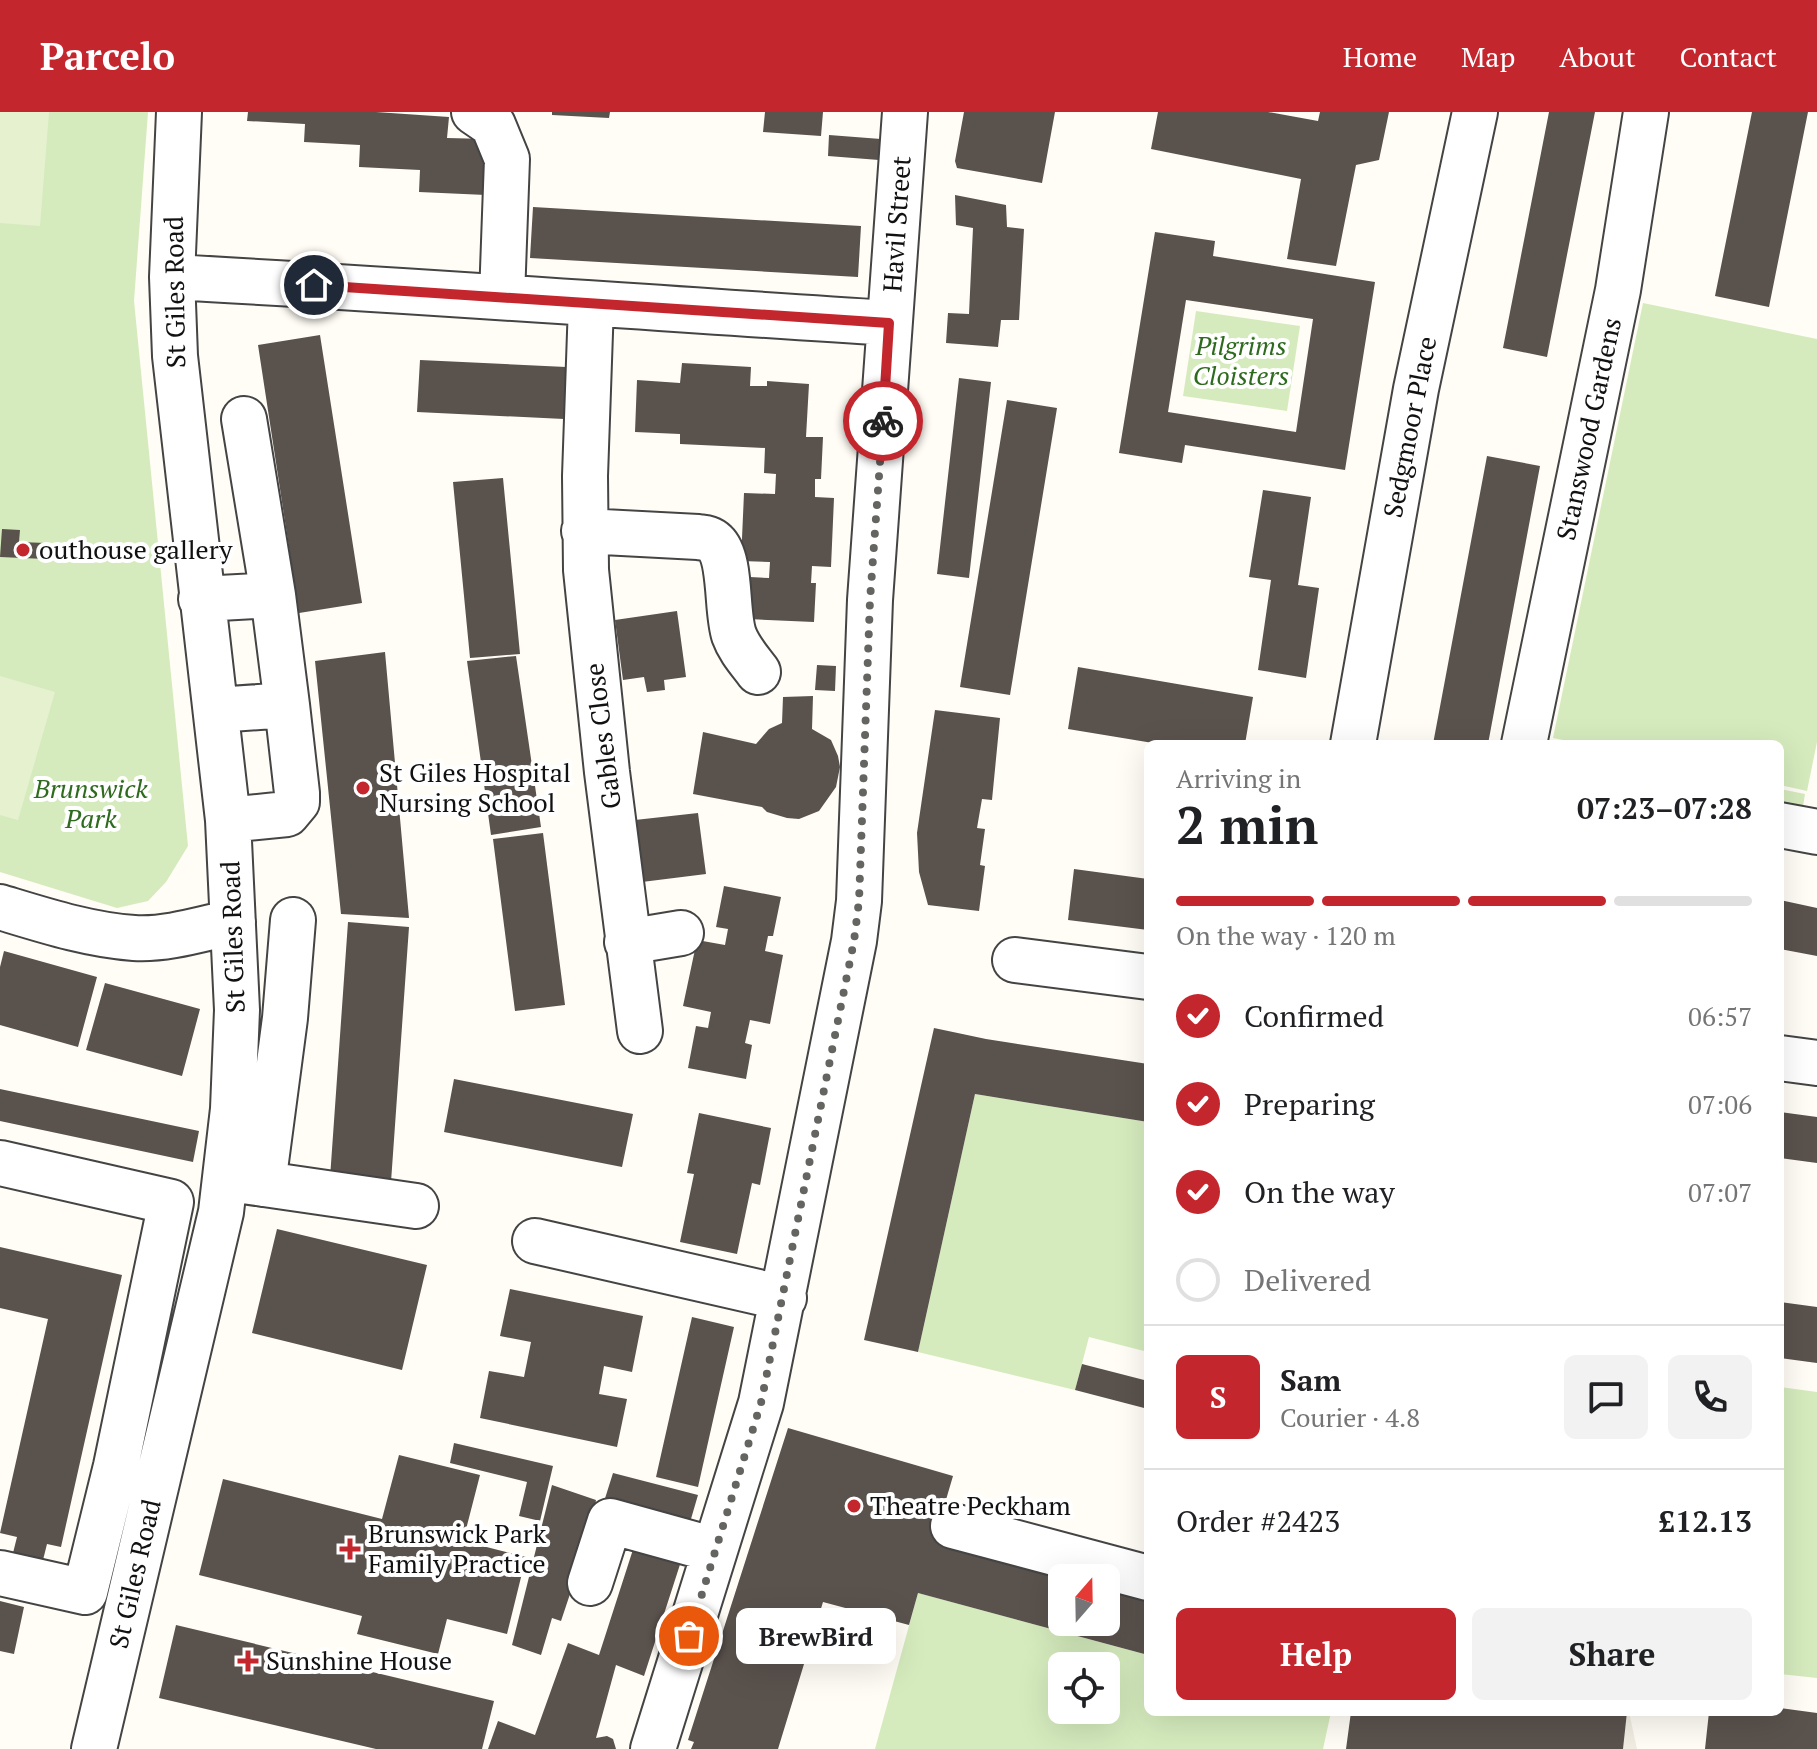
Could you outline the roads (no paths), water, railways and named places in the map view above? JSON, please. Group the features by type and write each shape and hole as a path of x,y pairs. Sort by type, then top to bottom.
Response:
{"street":[{"name":"St Giles Road","path":"94,1749 212,1254 244,1181 233,1109 236,1024 228,820 175,356 172,277 179,112"},
{"path":"474,112 493,125 507,159 502,297"},
{"name":"Havil Street","path":"653,1749 761,1403 857,914 870,600 905,112"},
{"name":"Sedgmoor Place","path":"1354,740 1416,389 1475,112"},
{"name":"Stanswood Gardens","path":"1525,740 1618,290 1646,112"},
{"path":"172,277 889,323"},
{"name":"Gables Close","path":"591,304 584,531 589,622 640,1031"},
{"path":"228,820 287,814 297,802 273,595 244,419"},
{"path":"584,531 710,539 718,546 723,558 733,632 739,647 758,672"},
{"path":"201,599 273,595"},
{"path":"216,710 287,705"},
{"path":"1784,826 1817,832"},
{"path":"0,907 83,930 136,938 179,934 233,922"},
{"path":"293,920 285,1018 244,1181 416,1206"},
{"path":"627,942 681,933"},
{"path":"1015,960 1144,976"},
{"path":"1784,1059 1817,1063"},
{"path":"0,1163 171,1202 116,1466 85,1592 0,1573"},
{"path":"535,1241 784,1298"},
{"path":"590,1583 610,1521 715,1550"},
{"path":"953,1526 1144,1577"}],"place":[{"name":"outhouse gallery","path":"23,550"},
{"name":"St Giles Hospital Nursing School","path":"363,788"},
{"name":"Theatre Peckham","path":"854,1506"},
{"name":"Brunswick Park Family Practice","path":"350,1549"},
{"name":"BrewBird","path":"689,1636"},
{"name":"Sunshine House","path":"248,1661"}],"park label":[{"name":"Pilgrims Cloisters","path":"1241,361"},
{"name":"Brunswick Park","path":"91,804"}]}
